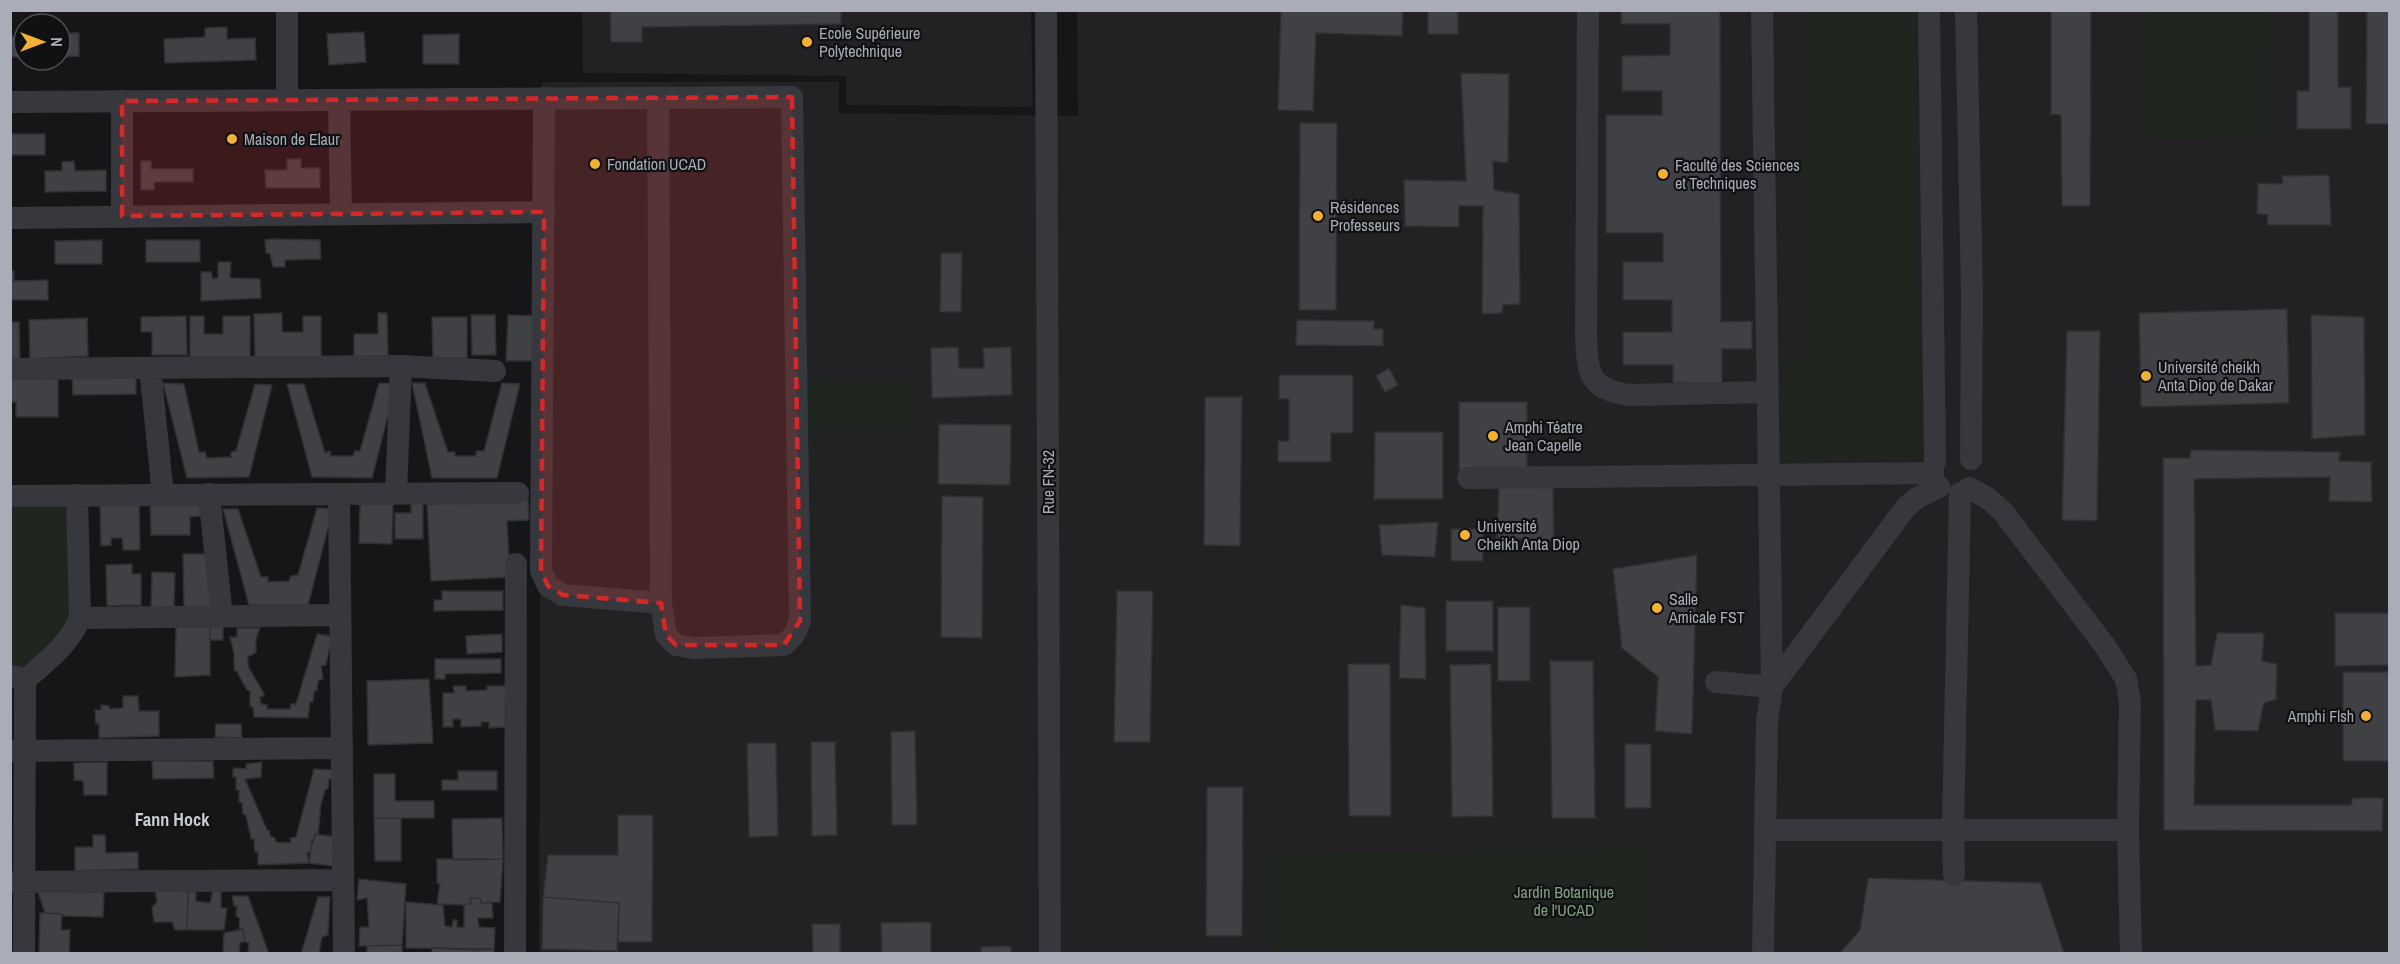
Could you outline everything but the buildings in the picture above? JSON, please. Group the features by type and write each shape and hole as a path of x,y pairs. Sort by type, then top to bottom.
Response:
{"street":[{"path":"287,10 287,100"},
{"name":"Rue FN-32","path":"1046,10 1050,954"},
{"path":"1588,10 1587,369 1594,382 1610,392 1629,395 1767,392"},
{"path":"1762,10 1772,687 1767,721 1763,954"},
{"path":"1929,10 1947,481"},
{"path":"1468,478 1769,475 1947,481 1974,477 1974,465 1971,459 1972,295 1965,10"},
{"path":"10,102 792,97 800,621 794,635 784,645 693,648 676,645 666,635 661,603 658,98"},
{"path":"543,98 541,571 548,586 563,595 661,603"},
{"path":"339,100 341,214"},
{"path":"122,101 122,216"},
{"path":"10,218 544,212"},
{"path":"396,493 401,366"},
{"path":"10,369 401,366 495,371"},
{"path":"150,368 163,495"},
{"path":"1954,874 1946,453 1959,452 1971,459"},
{"path":"1772,687 1906,507 1947,481"},
{"path":"1947,481 1989,499 2004,513 2106,646 2126,679 2130,702 2128,830 2131,954"},
{"path":"10,496 518,493"},
{"path":"339,494 344,954"},
{"path":"24,954 17,882 18,678 51,658 75,631 80,618 77,495"},
{"path":"209,495 222,617"},
{"path":"514,954 516,564"},
{"path":"80,618 340,615"},
{"path":"1716,682 1772,687"},
{"path":"18,751 342,748"},
{"path":"1765,830 2128,830"},
{"path":"17,882 343,880"}],"highlighted area":[{"path":"792,97 800,621 784,645 676,645 666,635 661,603 563,595 548,586 541,571 544,212 122,216 122,101"}],"shaded area":[{"name":"Ecole Supérieure Polytechnique","path":"582,11 1031,11 1033,107 846,105 846,76 583,73"},
{"name":"Université Cheikh Anta Diop","path":"1077,11 2389,11 2389,953 539,954 542,82 839,82 839,113 1078,116"}],"green space":[{"path":"1803,11 1917,11 1919,459 1783,461 1785,363 1801,357"},
{"path":"2145,11 2269,11 2268,129 2259,138 2146,140"},
{"path":"804,382 917,382 917,430 804,430"},
{"path":"11,499 67,504 71,622 25,668 11,667"},
{"name":"Jardin Botanique de l'UCAD","path":"1652,848 1653,953 1271,953 1270,853"}],"place":[{"name":"Ecole Supérieure Polytechnique","path":"807,42"},
{"name":"Maison de Elaur","path":"232,139"},
{"name":"Fondation UCAD","path":"595,164"},
{"name":"Faculté des Sciences et Techniques","path":"1663,174"},
{"name":"Résidences Professeurs","path":"1318,216"},
{"name":"Université cheikh Anta Diop de Dakar","path":"2146,376"},
{"name":"Amphi Téatre Jean Capelle","path":"1493,436"},
{"name":"Université Cheikh Anta Diop","path":"1465,535"},
{"name":"Salle Amicale FST","path":"1657,608"},
{"name":"Amphi Flsh","path":"2366,716"}],"district":[{"name":"Fann Hock","path":"172,819"}]}
